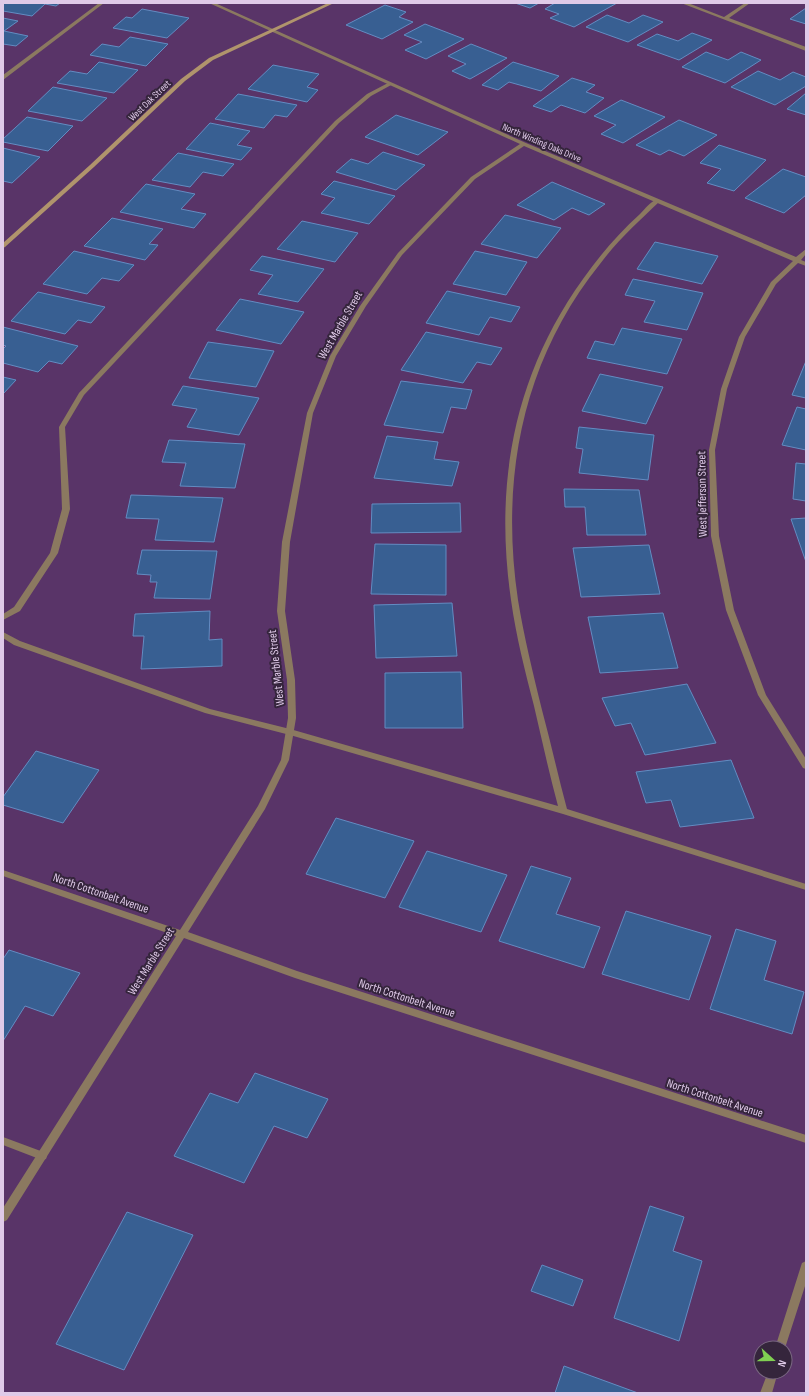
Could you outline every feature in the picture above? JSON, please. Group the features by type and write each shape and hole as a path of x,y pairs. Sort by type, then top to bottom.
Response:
{"street":[{"path":"3,78 102,3"},
{"name":"North Winding Oaks Drive","path":"211,3 524,144 806,264"},
{"name":"West Oak Street","path":"3,246 92,166 183,80 211,59 332,3"},
{"path":"683,3 806,49"},
{"path":"726,18 748,3"},
{"path":"3,617 18,609 54,553 66,509 62,427 80,394 338,122 369,95 390,84"},
{"name":"West Marble Street","path":"3,1217 262,807 285,760 292,718 291,680 281,611 286,542 310,413 333,356 363,306 400,254 473,178 524,144"},
{"path":"563,811 521,636 511,568 509,498 515,447 524,404 533,377 556,325 579,287 596,264 618,237 657,201"},
{"name":"West Jefferson Street","path":"806,251 773,284 742,337 724,389 712,450 715,536 730,610 762,694 806,766"},
{"path":"3,635 17,643 208,711 290,732 563,811 806,887"},
{"name":"North Cottonbelt Avenue","path":"3,873 303,977 806,1139"},
{"path":"3,1141 42,1156"},
{"path":"783,1340 806,1266"},
{"path":"766,1393 770,1380"}],"building":[{"path":"3,3 60,3 56,6 45,4 32,16 3,11"},
{"path":"515,3 539,3 530,8"},
{"path":"555,3 617,3 574,27 550,18 559,14 545,9"},
{"path":"385,5 406,12 399,17 413,22 382,39 346,25"},
{"path":"806,8 806,24 790,19"},
{"path":"142,9 189,18 167,38 113,28 126,17 132,18"},
{"path":"607,15 629,23 643,15 663,22 628,42 586,27"},
{"path":"3,18 18,21 4,31 28,36 16,46 3,44"},
{"path":"425,24 464,39 426,59 405,50 422,42 404,35"},
{"path":"692,33 712,40 679,60 637,45 657,34 678,41"},
{"path":"130,37 168,44 146,66 90,55 102,44 119,47"},
{"path":"471,44 507,58 470,79 452,71 466,64 448,56"},
{"path":"706,52 728,60 741,52 761,60 725,83 682,67"},
{"path":"99,62 138,70 114,93 57,83 70,71 87,74"},
{"path":"513,62 559,76 541,91 509,82 498,90 482,85"},
{"path":"273,65 319,74 307,87 318,90 307,102 248,89"},
{"path":"758,71 780,80 793,72 806,77 806,86 775,105 731,87"},
{"path":"572,78 595,85 586,92 604,98 585,113 561,105 551,112 533,106"},
{"path":"53,87 107,98 82,121 28,111"},
{"path":"806,93 806,115 787,109"},
{"path":"238,94 297,105 287,117 275,115 264,128 215,119"},
{"path":"621,100 665,117 623,143 601,134 616,125 594,116"},
{"path":"396,115 448,132 418,155 365,137"},
{"path":"27,117 73,126 48,151 3,142 3,139"},
{"path":"679,120 717,135 684,156 669,150 660,155 636,145"},
{"path":"210,123 250,131 237,145 252,148 241,160 186,149"},
{"path":"719,145 766,160 734,191 707,183 721,169 700,163"},
{"path":"3,148 40,157 12,183 3,181"},
{"path":"383,152 425,165 396,190 336,172 351,159 368,164"},
{"path":"178,153 234,164 223,176 203,172 190,187 152,180"},
{"path":"783,169 806,177 806,195 784,213 745,198"},
{"path":"334,181 395,196 369,224 321,213 335,198 321,194"},
{"path":"552,182 605,204 589,215 572,208 554,220 517,205"},
{"path":"146,184 195,194 181,209 206,214 194,228 120,212"},
{"path":"505,215 561,228 537,258 481,244"},
{"path":"112,218 163,229 149,244 158,245 145,260 84,246"},
{"path":"302,221 358,233 335,262 277,249"},
{"path":"655,242 718,256 702,284 637,269"},
{"path":"74,251 134,265 119,281 102,278 87,294 43,284"},
{"path":"475,251 527,262 506,295 453,284"},
{"path":"262,256 324,269 298,302 258,294 273,275 250,270"},
{"path":"633,279 703,293 687,330 644,322 655,301 625,295"},
{"path":"447,291 520,307 511,322 490,317 479,335 426,323"},
{"path":"38,292 105,307 91,323 78,320 65,334 11,321"},
{"path":"240,299 304,312 281,344 216,330"},
{"path":"3,327 78,346 62,364 49,361 38,372 3,363 3,349 6,346 3,345"},
{"path":"622,328 682,339 667,374 587,358 595,341 614,345"},
{"path":"426,332 502,348 491,365 477,362 463,383 401,370"},
{"path":"208,342 274,351 256,387 189,378"},
{"path":"806,361 806,398 792,395"},
{"path":"600,374 663,387 646,424 582,411"},
{"path":"3,377 16,380 3,394"},
{"path":"401,381 472,390 466,409 451,407 443,433 384,425"},
{"path":"183,386 259,398 239,435 187,427 197,409 172,405"},
{"path":"797,407 806,409 806,450 782,445"},
{"path":"579,427 654,435 648,480 579,473 583,449 576,448"},
{"path":"387,436 438,442 434,459 459,462 452,486 374,478"},
{"path":"169,440 245,444 235,488 180,486 186,463 162,462"},
{"path":"796,463 806,464 806,501 793,499"},
{"path":"564,489 639,490 646,535 587,535 585,507 565,507"},
{"path":"131,495 223,498 214,542 155,540 159,519 126,518"},
{"path":"460,503 461,532 371,533 372,504"},
{"path":"806,518 806,562 791,519"},
{"path":"375,544 446,545 446,595 371,594"},
{"path":"649,545 660,594 581,597 573,548"},
{"path":"142,550 217,551 210,599 154,598 157,582 150,582 151,575 137,574"},
{"path":"452,603 457,656 376,658 374,605"},
{"path":"210,611 209,640 222,639 222,666 141,669 144,636 133,636 135,614"},
{"path":"663,613 678,668 600,673 588,617"},
{"path":"461,672 463,728 385,728 385,673"},
{"path":"687,684 716,743 645,755 631,723 615,726 602,698"},
{"path":"36,751 99,770 63,823 3,805 3,797"},
{"path":"731,760 754,818 680,827 671,800 646,803 636,772"},
{"path":"336,818 414,841 385,898 306,874"},
{"path":"427,851 507,875 481,932 399,907"},
{"path":"531,866 571,878 556,914 600,927 584,968 499,941"},
{"path":"626,911 711,936 689,1000 602,974"},
{"path":"736,929 776,941 764,980 804,992 792,1034 710,1009"},
{"path":"9,950 80,973 53,1016 25,1006 3,1041 3,959"},
{"path":"255,1073 328,1099 307,1138 274,1126 244,1183 174,1156 210,1093 238,1103"},
{"path":"650,1206 684,1217 673,1251 702,1261 679,1341 614,1318"},
{"path":"127,1212 193,1235 124,1370 56,1344"},
{"path":"542,1265 583,1280 573,1306 531,1291"},
{"path":"564,1366 638,1393 555,1393"}]}
